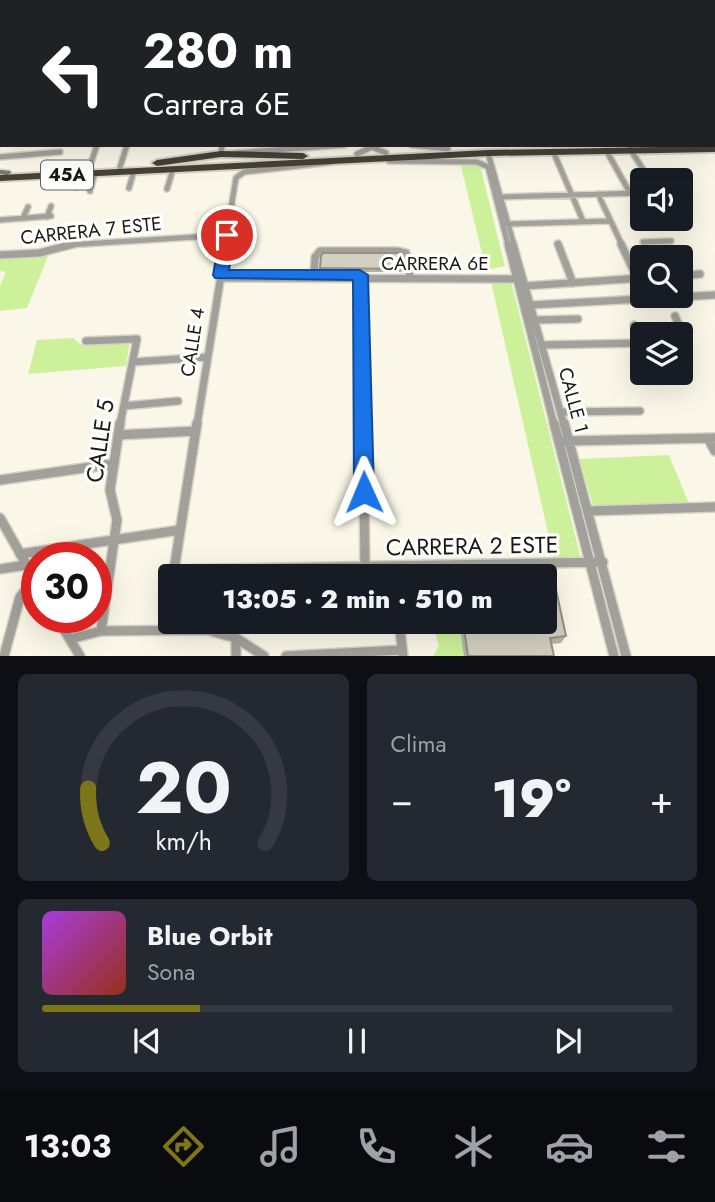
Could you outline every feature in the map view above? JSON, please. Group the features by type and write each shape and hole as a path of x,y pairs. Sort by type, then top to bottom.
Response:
{"highway":[{"name":"45A","path":"2,174 134,171 178,166 221,150 258,155 578,147"},
{"name":"45A","path":"88,172 120,167 256,166 488,149 554,151 687,147"},
{"path":"256,166 229,163 227,159 233,156 258,155"}],"street":[{"path":"30,155 33,147"},
{"path":"76,187 88,172 96,147"},
{"path":"120,167 126,147"},
{"path":"235,153 308,147"},
{"path":"357,154 369,147"},
{"path":"373,147 386,153"},
{"path":"430,147 448,149"},
{"name":"CALLE 1","path":"488,149 501,197 504,224"},
{"path":"630,149 642,168"},
{"path":"501,197 630,193 606,150"},
{"path":"0,157 60,151"},
{"path":"554,151 583,221"},
{"name":"CALLE 1","path":"374,159 477,162 488,167 538,345 558,441 614,656"},
{"name":"CALLE 4","path":"175,564 237,176 253,171 322,165 335,161"},
{"path":"167,190 178,166"},
{"path":"129,188 134,171"},
{"path":"88,172 90,191"},
{"path":"598,194 630,259"},
{"path":"23,218 28,206"},
{"path":"0,220 49,216 51,206"},
{"path":"504,224 610,221"},
{"name":"CARRERA 7 ESTE","path":"0,255 39,253 76,243 227,235"},
{"path":"643,245 641,239 670,241"},
{"path":"558,244 573,283"},
{"path":"313,275 314,257 320,251 397,250 405,253 410,276"},
{"path":"693,275 700,274"},
{"name":"CARRERA 6E","path":"220,276 520,279"},
{"name":"CARRERA 6E","path":"220,276 520,279"},
{"path":"360,277 365,564"},
{"path":"520,279 573,283 630,279"},
{"name":"CALLE 1","path":"520,279 531,305 538,345 561,412 626,656"},
{"path":"693,296 715,295"},
{"path":"531,305 630,299"},
{"path":"675,316 678,322"},
{"path":"535,320 578,319"},
{"name":"CALLE 5","path":"86,341 137,339 112,464 110,490 115,507 116,538 112,563"},
{"path":"538,345 630,343"},
{"path":"133,362 208,357"},
{"path":"124,406 178,401"},
{"path":"561,412 639,411"},
{"path":"118,435 196,431"},
{"path":"558,441 712,438 715,452"},
{"path":"0,480 112,464"},
{"path":"588,511 715,507"},
{"path":"0,518 20,554 180,530"},
{"name":"CARRERA 2 ESTE","path":"557,564 603,562"},
{"path":"0,569 21,566"},
{"path":"4,656 21,596"},
{"path":"112,631 207,630 236,638 264,656"},
{"path":"66,633 80,656"},
{"path":"70,639 93,633"},
{"path":"286,656 402,653 400,634"},
{"path":"236,638 236,656"}],"green space":[{"path":"480,165 505,266 486,270 461,166"},
{"path":"49,254 27,308 0,311 0,286 6,272 0,271 0,258"},
{"path":"511,281 581,559 554,559 491,282"},
{"path":"73,338 80,344 130,341 126,366 28,374 37,340"},
{"path":"669,455 690,506 594,508 579,459"},
{"path":"435,634 461,634 465,656 433,656 439,646"}],"building":[{"path":"323,253 397,253 401,254 403,269 320,268"},
{"path":"557,594 566,636 550,638 554,656 468,656 465,634 557,634"}],"route":[{"path":"227,235 221,275 360,275 364,492"}]}
